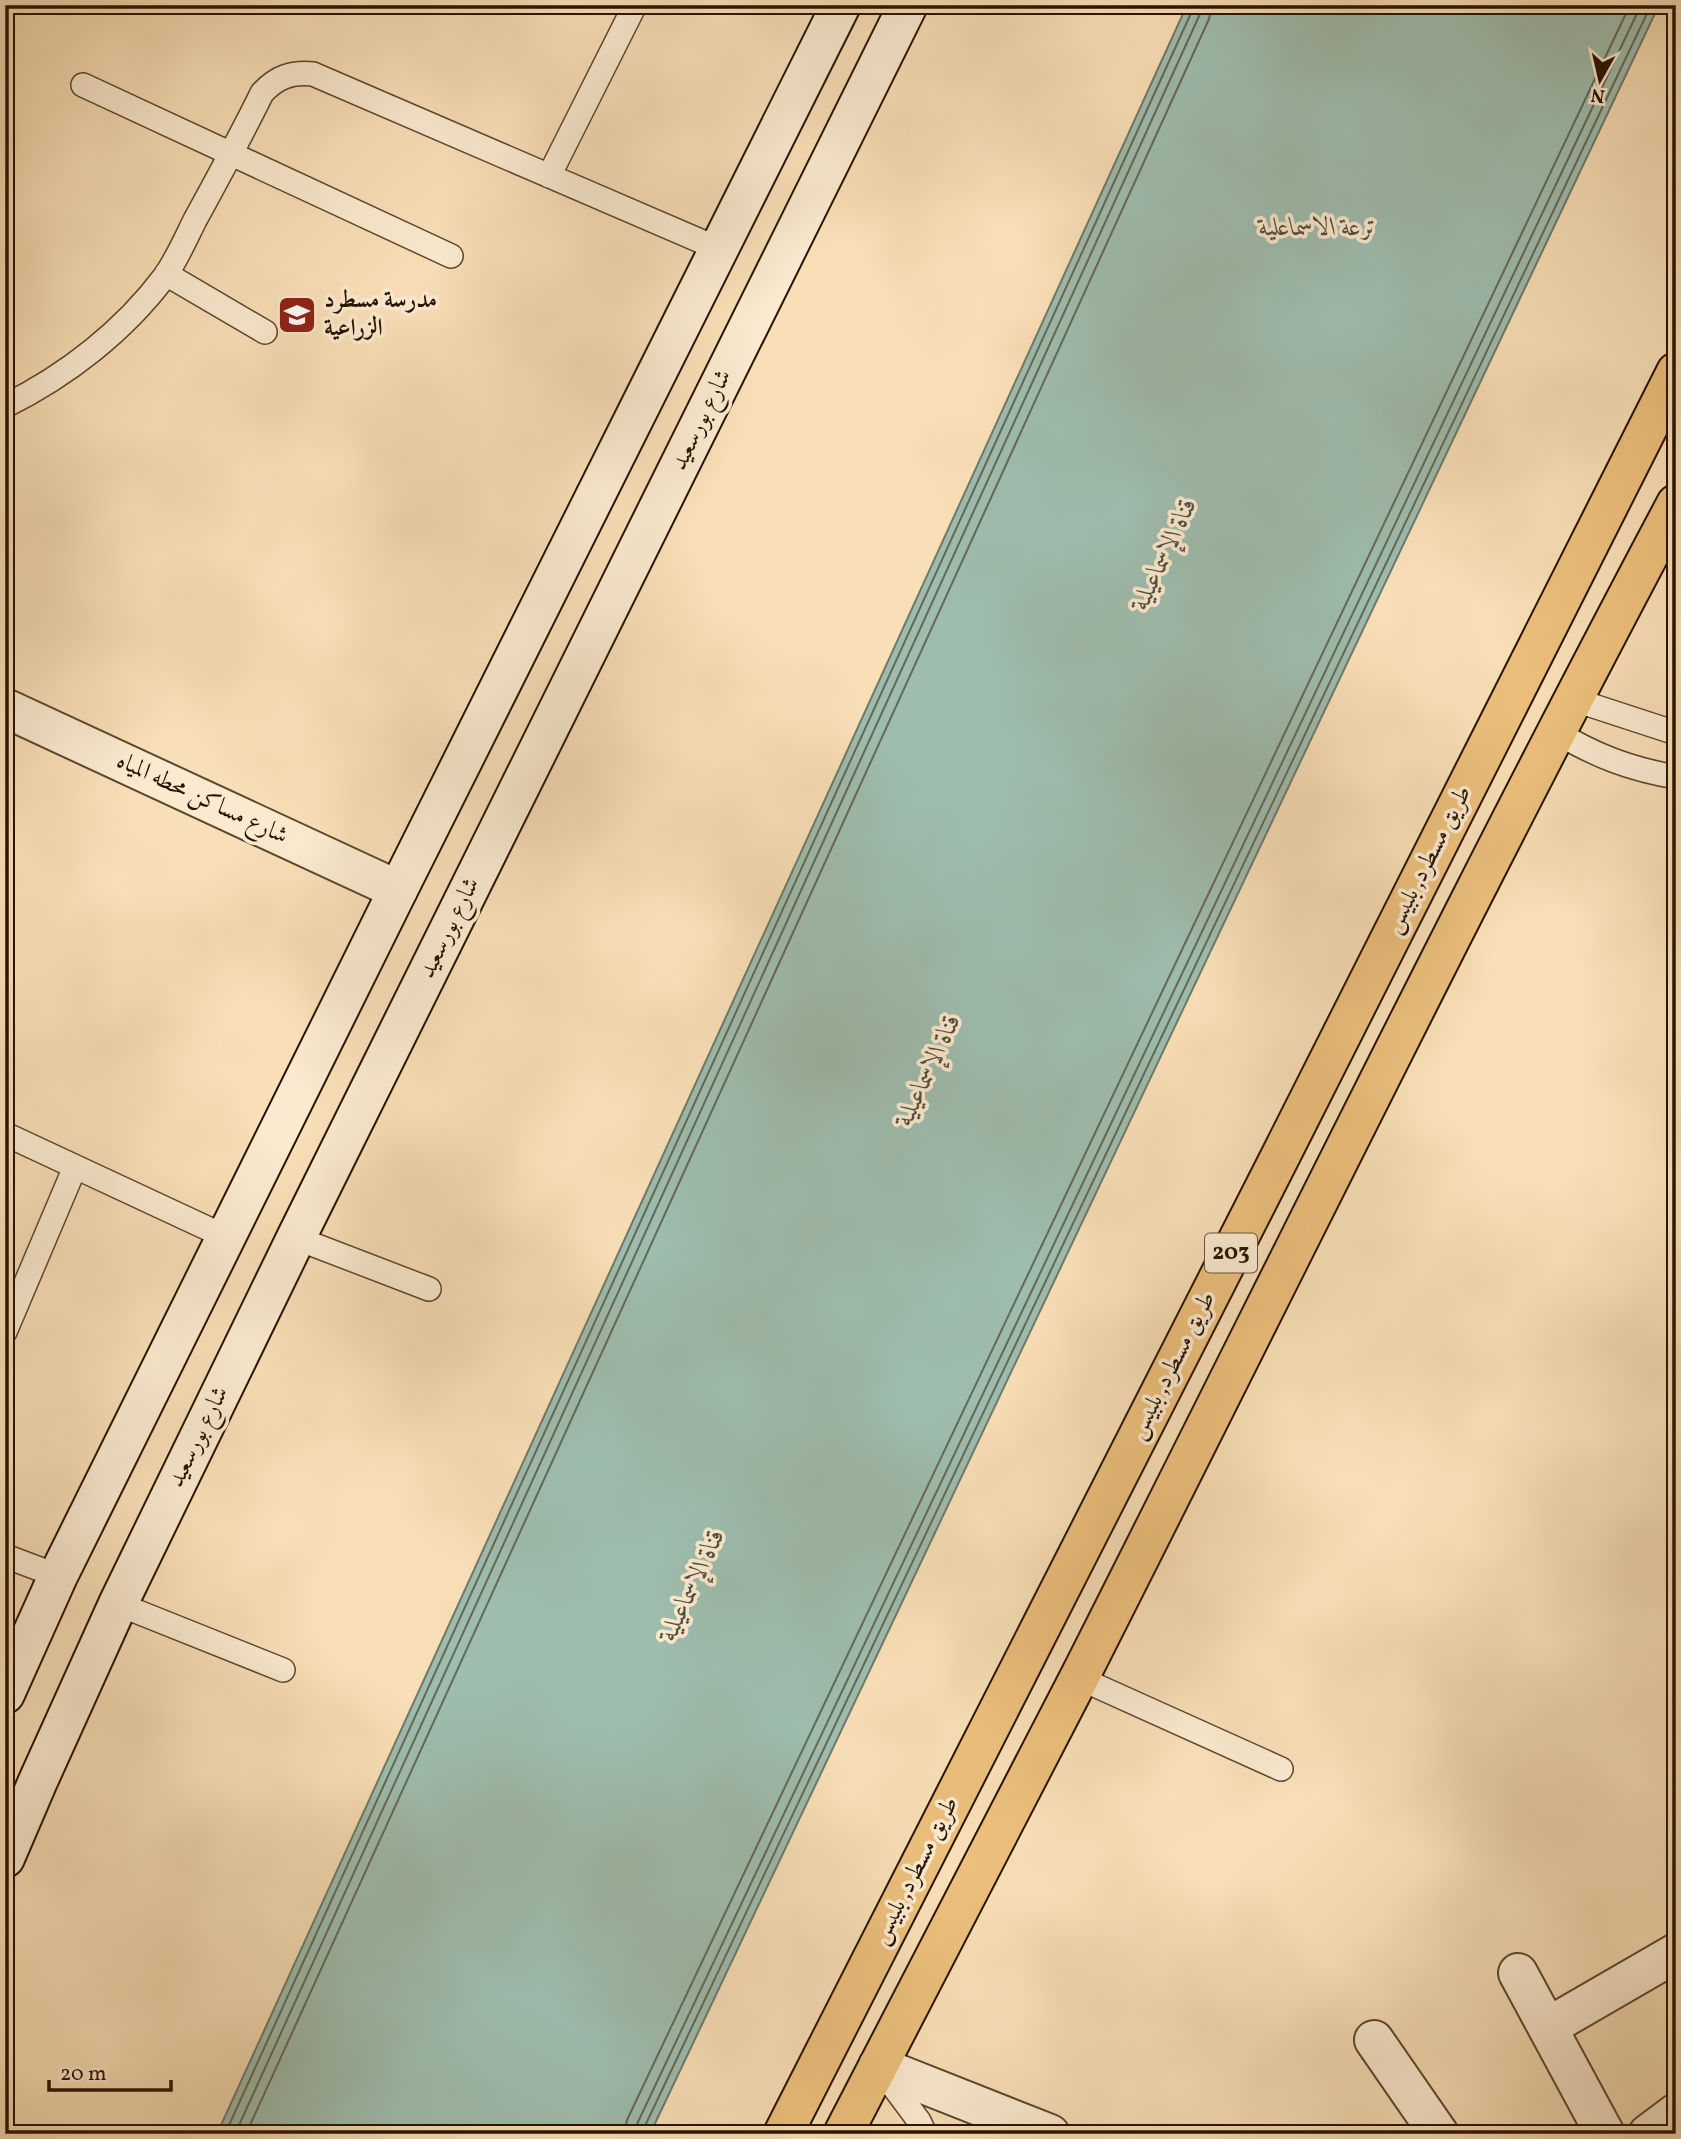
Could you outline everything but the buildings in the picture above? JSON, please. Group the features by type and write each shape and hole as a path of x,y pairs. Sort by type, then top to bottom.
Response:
{"main road":[{"path":"5,1694 58,1576 841,5"},
{"name":"شارع بورسعيد","path":"5,1858 118,1604 296,1238 908,5"},
{"name":"طريق مسطرد, بلبيس","path":"783,2134 1676,372"},
{"name":"203","path":"843,2134 1079,1678 1328,1178 1564,716 1676,504"},
{"name":"شارع مساكن محطه المياه","path":"5,708 398,890"},
{"path":"1548,2027 1671,1966"},
{"path":"1518,1973 1605,2134"},
{"path":"1374,2040 1439,2134"},
{"path":"878,2066 1051,2134"},
{"path":"1648,2134 1676,2113"}],"lane":[{"path":"550,176 635,5"},
{"path":"5,407 50,382 82,359 141,305 166,274 262,93 273,81 287,75 313,74 719,249"},
{"path":"83,85 451,256"},
{"path":"166,274 265,332"},
{"path":"1564,716 1676,733"},
{"path":"1564,716 1586,750 1619,764 1676,777"},
{"path":"5,1134 226,1237"},
{"path":"5,1332 75,1167"},
{"path":"296,1238 429,1289"},
{"path":"5,1556 58,1576"},
{"path":"118,1604 283,1670"},
{"path":"1079,1678 1281,1769"},
{"path":"878,2066 919,2121 925,2134"}],"water":[{"name":"ترعة الاسماعلية","path":"1187,5 1659,5 650,2134 217,2134"}],"place":[{"name":"مدرسة مسطرد الزراعية","path":"297,315"}],"water label":[{"name":"قناة الإسماعيلية","path":"1165,554"},
{"name":"قناة الإسماعيلية","path":"929,1070"},
{"name":"قناة الإسماعيلية","path":"693,1585"}]}
